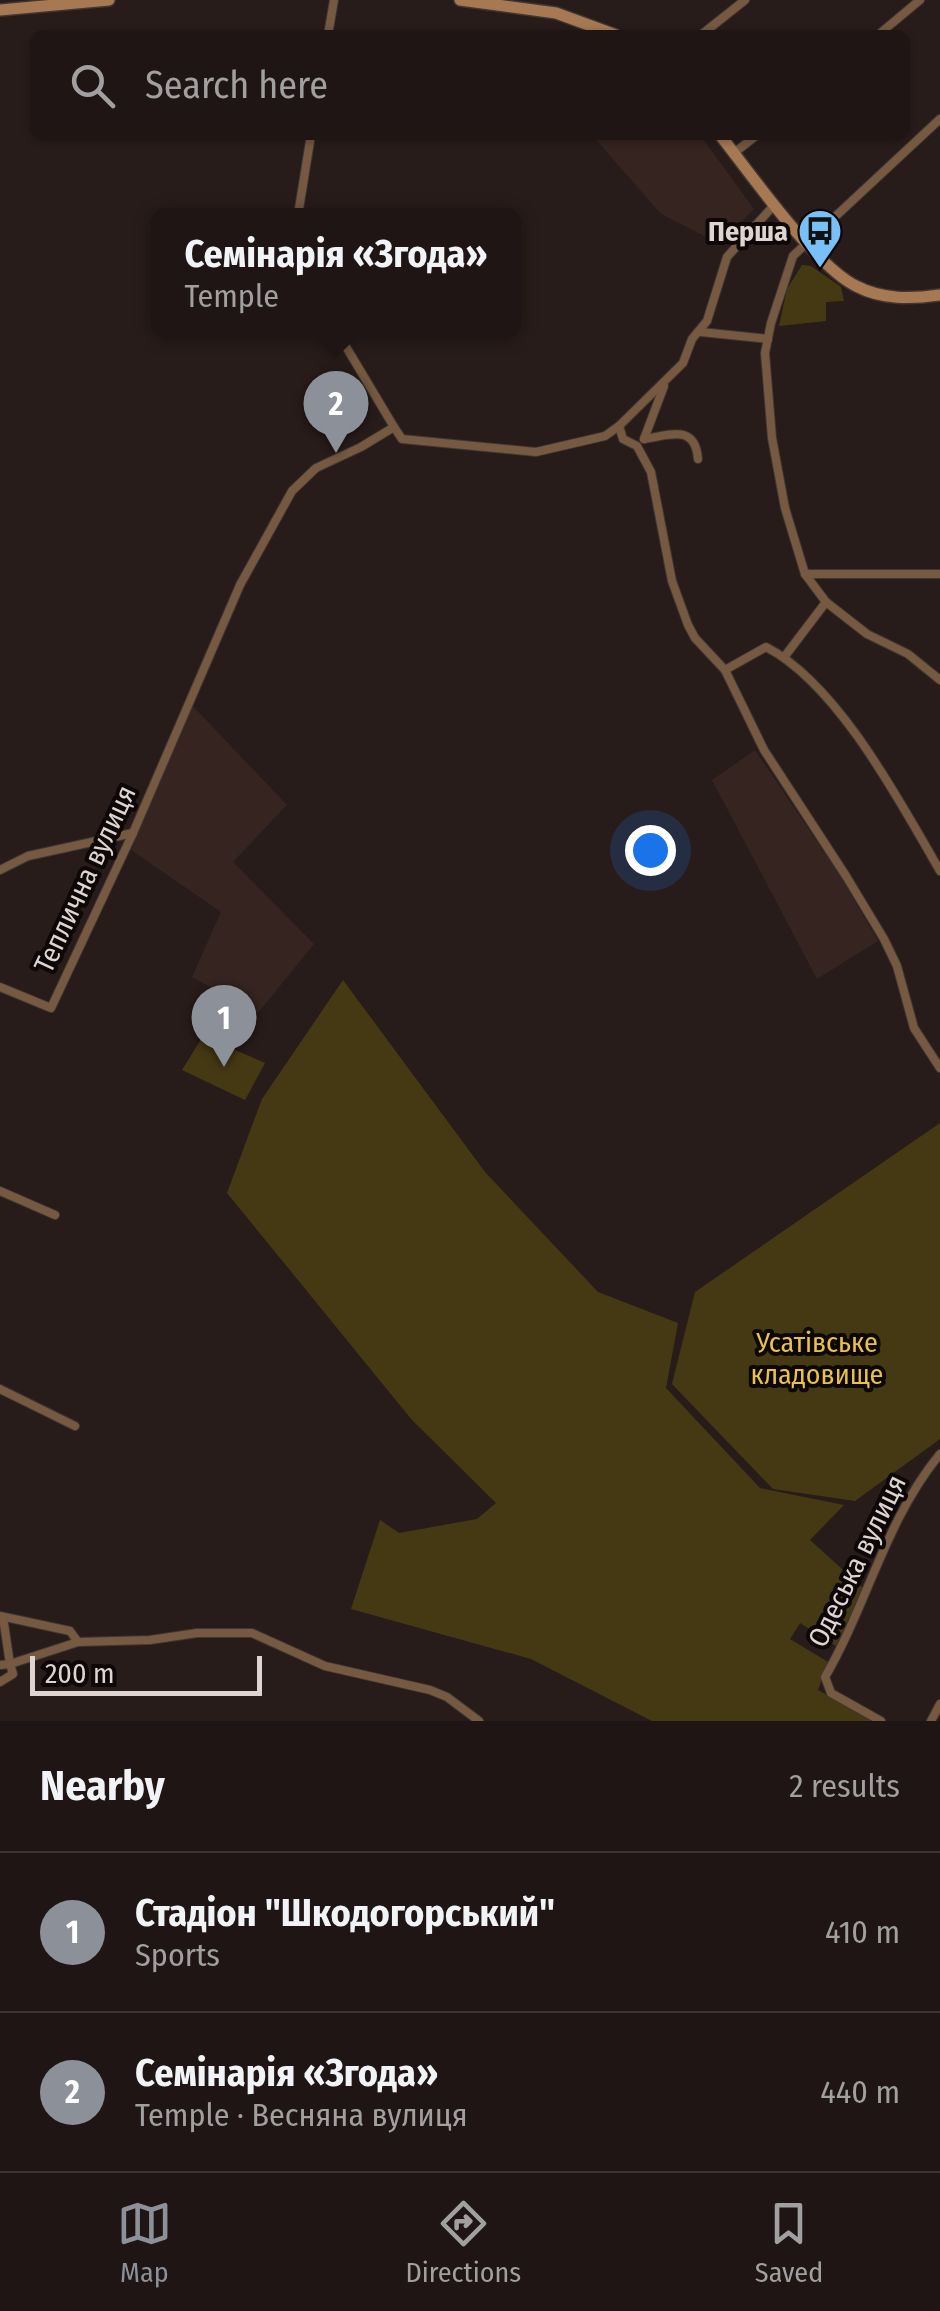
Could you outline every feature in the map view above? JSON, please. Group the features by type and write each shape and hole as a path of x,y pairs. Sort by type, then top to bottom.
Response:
{"main road":[{"path":"0,10 110,0"},
{"path":"460,0 556,14 602,30"},
{"path":"724,140 806,242 854,286 888,297 940,295"}],"street":[{"path":"329,30 334,0"},
{"path":"706,30 745,0"},
{"path":"884,30 920,0"},
{"path":"940,119 793,256 765,353 772,438 784,508 804,574 826,602 866,634 908,654 940,680"},
{"path":"299,208 310,140"},
{"path":"734,153 751,140"},
{"path":"605,436 683,362 692,340 701,332 728,257 775,204"},
{"path":"701,332 768,339"},
{"path":"341,338 402,439 510,452 536,452 605,436 636,446 656,486 658,515 678,602 695,638 725,670 764,750 884,939 898,966 914,1028 940,1068"},
{"path":"636,446 644,438 666,382"},
{"name":"Теплична вулиця","path":"0,987 51,1008 133,833 232,602 292,491 306,475 394,426"},
{"path":"618,426 624,439"},
{"path":"644,438 689,436 697,444 698,459"},
{"path":"804,574 940,574"},
{"path":"784,656 826,602"},
{"path":"725,670 766,647 784,656 866,750 940,872"},
{"path":"0,870 28,856 133,833"},
{"path":"1,1194 55,1215"},
{"path":"0,1390 75,1426"},
{"name":"Одеська вулиця","path":"881,1721 829,1690 825,1676 900,1517 940,1454"},
{"path":"0,1682 13,1674 5,1664 1,1616 70,1631 78,1642"},
{"path":"5,1664 78,1642 252,1633 325,1666 430,1690 447,1697 479,1721"},
{"path":"931,1721 940,1704"}],"shaded area":[{"path":"596,140 704,140 754,209 720,244 661,214"},
{"path":"189,702 287,805 233,862 314,944 258,1013 192,977 221,912 131,850"},
{"path":"755,750 838,872 878,941 817,979 712,780"}],"green space":[{"path":"802,265 811,266 841,287 844,301 826,302 826,321 779,326 787,289"},
{"path":"343,980 485,1172 598,1292 678,1323 666,1388 760,1488 844,1505 810,1540 863,1588 836,1646 800,1623 790,1639 828,1662 818,1690 875,1721 652,1721 531,1659 351,1609 380,1520 399,1533 477,1519 496,1503 412,1420 227,1193 262,1099"},
{"path":"203,1036 265,1063 245,1100 182,1070"},
{"name":"Усатівське кладовище","path":"940,1123 940,1439 855,1501 773,1489 672,1384 695,1292"}],"place":[{"name":"Перша","path":"820,269"},
{"name":"Семінарія «Згода»","path":"336,453"},
{"name":"Стадіон \"Шкодогорський\"","path":"224,1067"}]}
